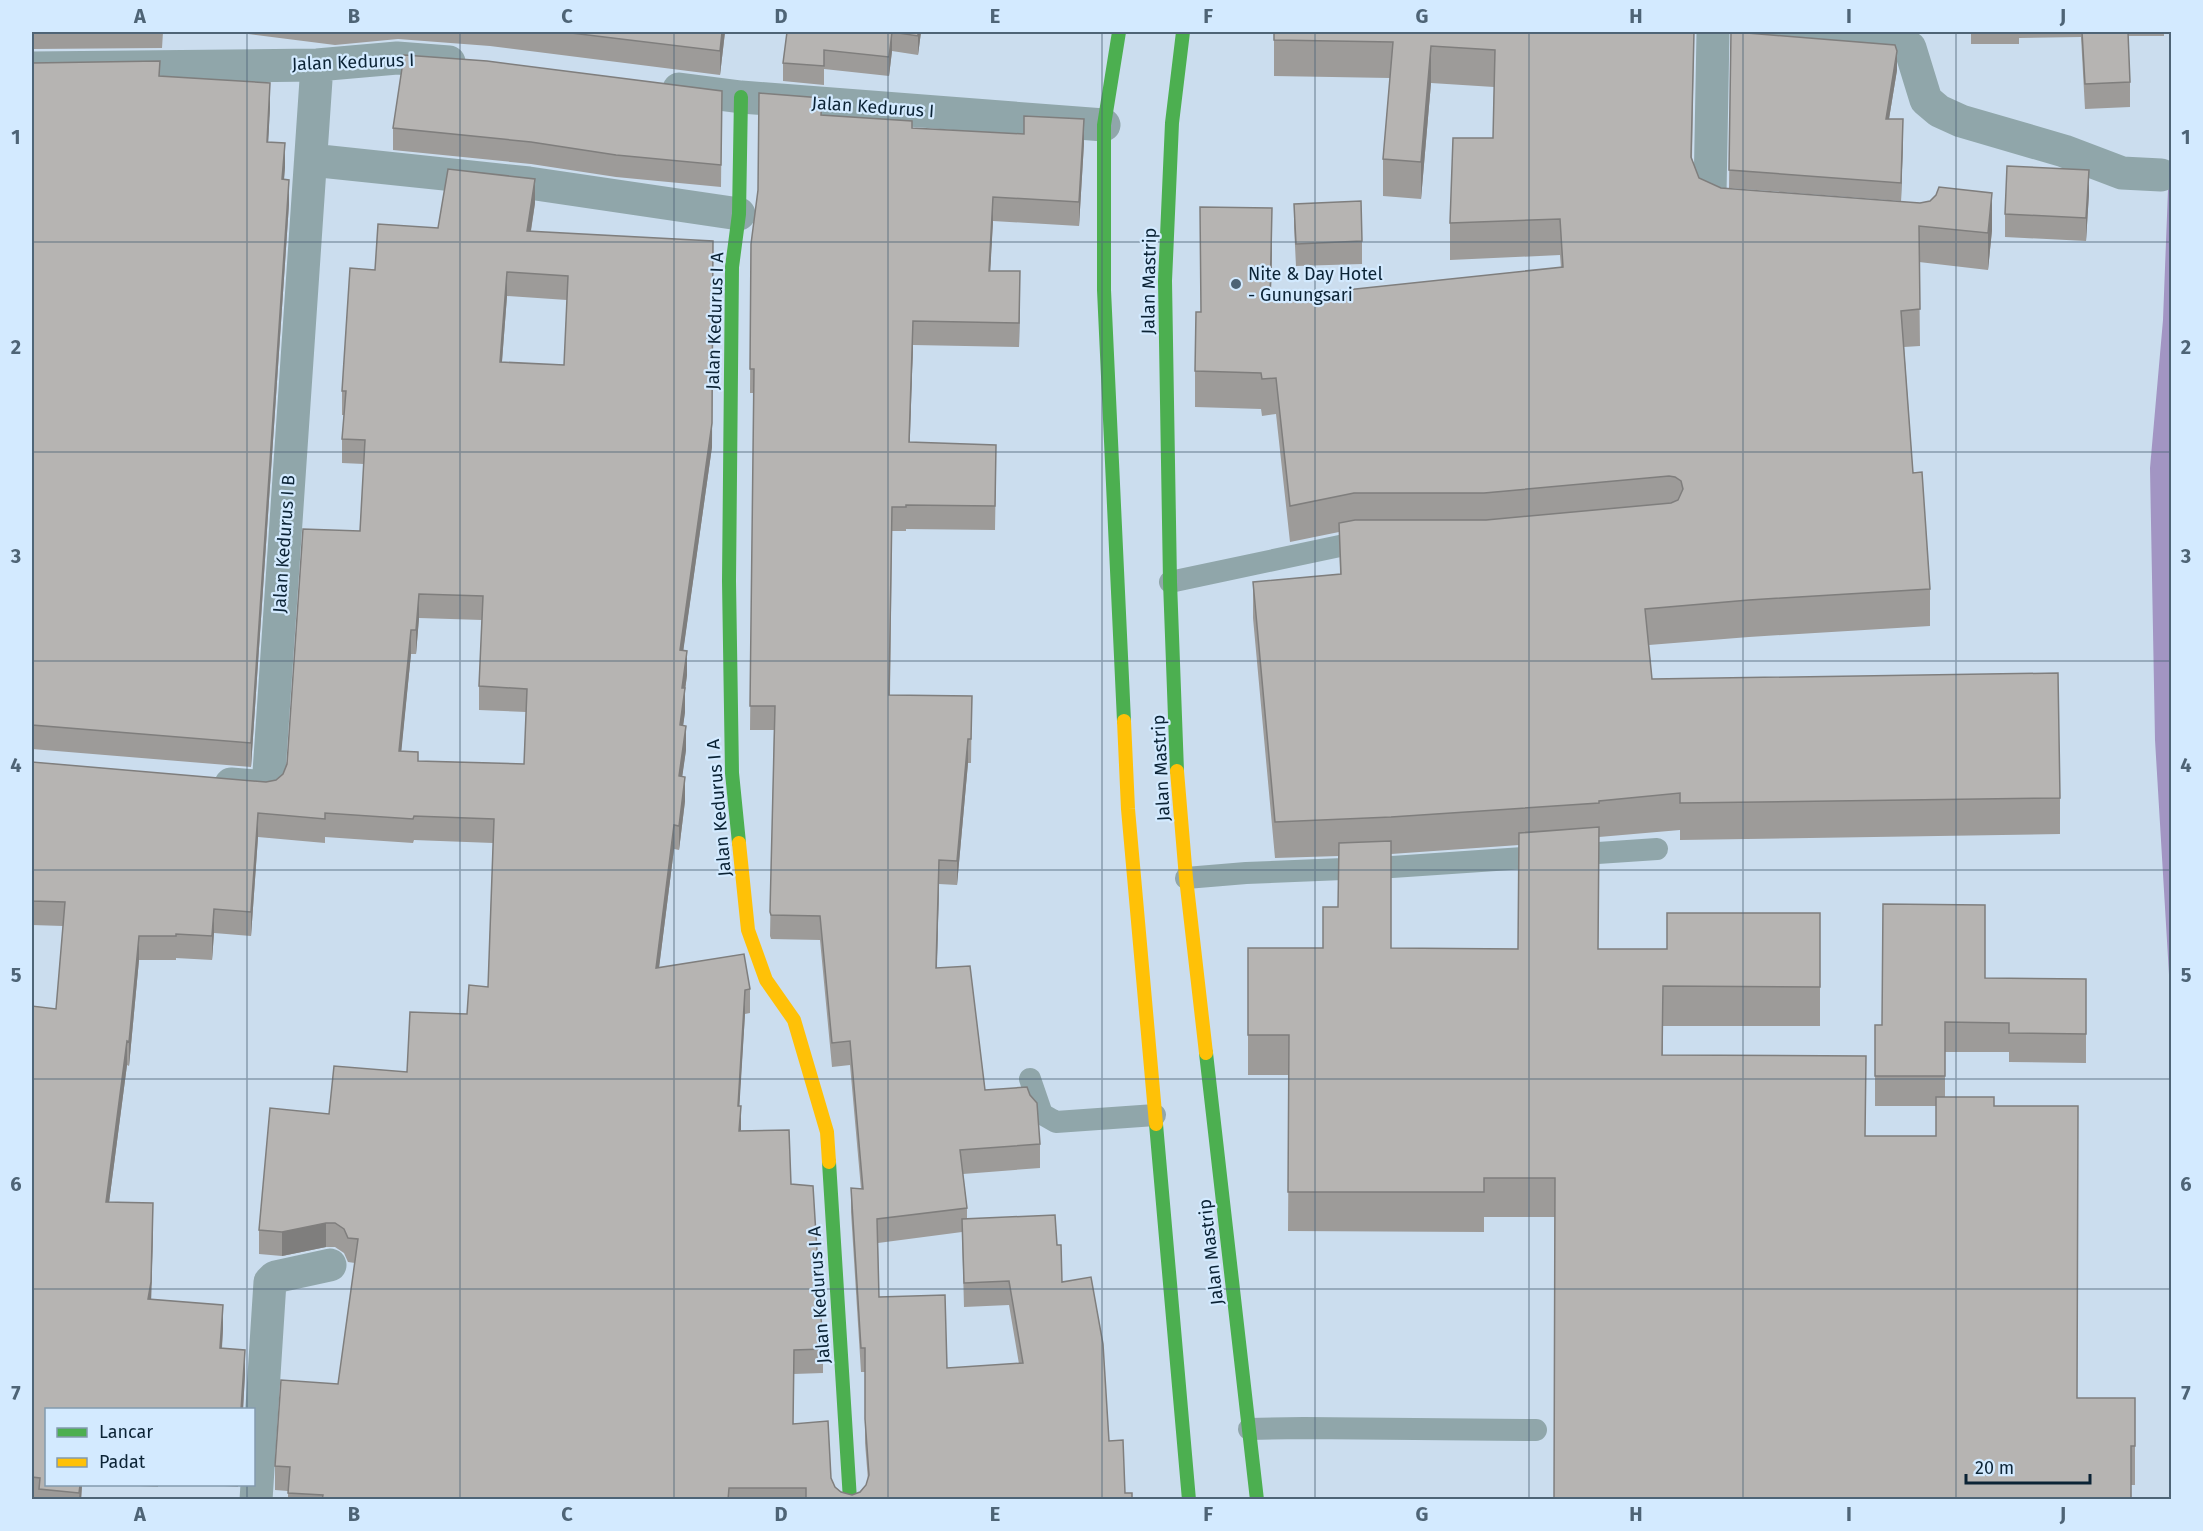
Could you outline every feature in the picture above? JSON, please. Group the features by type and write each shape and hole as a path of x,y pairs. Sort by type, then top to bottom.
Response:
{"main road":[{"name":"Jalan Mastrip","path":"1119,32 1104,124 1104,290 1128,809 1189,1500"},
{"name":"Jalan Mastrip","path":"1184,32 1172,123 1165,281 1170,582 1178,789 1186,878 1257,1500"},
{"name":"Jalan Kedurus I A","path":"741,97 739,214 731,290 729,581 732,773 748,930 766,980 794,1020 826,1132 850,1500"}],"street":[{"path":"1713,32 1710,194 1713,202 1722,206 1769,210"},
{"path":"1748,32 1903,45 1911,48 1926,100 1939,111 1961,121 2064,151 2122,173 2161,175"},
{"name":"Jalan Kedurus I","path":"32,68 317,65 397,58 477,64"},
{"name":"Jalan Kedurus I B","path":"197,781 268,788 317,65"},
{"name":"Jalan Kedurus I","path":"650,86 741,97 1104,124"},
{"path":"311,160 529,183 739,214"},
{"path":"256,1500 270,1282 275,1277 330,1265"}],"lane":[{"path":"1170,582 1354,543 1390,543"},
{"path":"1186,878 1657,849"},
{"path":"1030,1079 1042,1114 1047,1119 1056,1122 1155,1115"},
{"path":"1249,1429 1536,1431"}],"shaded area":[{"path":"2171,112 2171,1008 2155,740 2150,468 2163,320"}],"building":[{"path":"563,32 722,32 720,51"},
{"path":"787,32 892,32 889,57 824,50 824,66 783,63"},
{"path":"892,32 918,32 918,36"},
{"path":"1274,32 1694,32 1691,157 1699,178 1721,188 1920,203 1930,201 1936,195 1939,187 1992,193 1988,233 1919,226 1920,309 1901,311 1913,473 1922,472 1930,589 1645,609 1652,679 2058,673 2060,798 1680,803 1680,793 1599,801 1599,803 1275,822 1253,582 1341,574 1339,523 1355,520 1486,520 1671,503 1678,500 1683,489 1681,481 1669,476 1484,493 1354,493 1290,506 1276,378 1262,379 1261,373 1195,371 1196,312 1201,312 1200,207 1272,208 1270,298 1563,267 1560,219 1450,223 1453,138 1493,138 1495,50 1431,46 1421,162 1383,159 1393,42 1274,40"},
{"path":"1731,32 1895,45 1897,51 1886,119 1903,119 1901,183 1729,170"},
{"path":"2082,32 2128,32 2130,82 2085,84"},
{"path":"404,55 487,61 722,91 721,165 616,155 531,142 393,128"},
{"path":"160,61 159,76 270,83 267,142 285,143 282,179 289,180 251,743 32,725 32,63"},
{"path":"759,93 822,98 821,115 912,121 912,128 1024,134 1024,116 1084,119 1079,202 993,197 989,271 1020,271 1019,323 913,321 909,442 996,445 995,506 906,505 906,507 892,507 889,695 972,696 971,739 968,739 957,861 939,860 936,968 970,966 985,1090 1027,1087 1037,1103 1040,1144 960,1150 967,1208 877,1219 879,1297 945,1295 947,1368 1023,1363 1009,1281 964,1283 962,1219 1055,1215 1057,1245 1061,1245 1062,1282 1091,1277 1103,1344 1109,1441 1123,1440 1125,1493 1132,1493 1132,1500 806,1500 806,1488 729,1488 728,1500 322,1500 323,1495 288,1493 290,1467 275,1466 281,1380 338,1384 358,1239 348,1238 344,1229 335,1223 282,1232 259,1230 270,1108 329,1114 334,1066 407,1072 410,1012 467,1014 469,985 488,987 494,819 414,816 413,819 325,813 325,819 258,813 251,912 214,909 212,936 176,934 176,936 139,936 129,1042 127,1041 106,1202 153,1203 151,1282 148,1299 223,1305 220,1348 245,1350 241,1408 45,1408 45,1486 80,1486 79,1493 39,1489 40,1478 32,1477 32,1006 56,1009 65,902 32,901 32,762 266,782 276,780 283,774 287,764 303,529 360,531 365,440 342,439 346,391 342,391 350,268 375,270 378,224 438,228 448,169 535,179 527,231 713,241 712,423 680,650 687,651 680,725 686,726 679,776 685,777 679,826 674,825 656,968 744,954 750,989 745,990 738,1106 741,1106 739,1131 789,1130 791,1184 813,1186 823,1349 794,1350 793,1424 828,1421 831,1478 835,1487 841,1492 852,1495 860,1492 866,1485 869,1475 865,1419 865,1348 861,1348 851,1188 863,1189 850,1041 832,1043 820,916 771,915 770,912 775,706 750,706 754,369 750,369 751,244 758,190","holes":["507,272 568,276 564,365 500,362","419,594 483,596 479,686 527,689 524,764 418,761 418,752 399,751 411,630 416,630"]},
{"path":"2007,166 2089,170 2086,218 2005,214"},
{"path":"1361,201 1362,241 1296,244 1294,204"},
{"path":"1599,827 1598,949 1667,949 1667,913 1820,913 1820,987 1663,986 1662,1055 1866,1056 1865,1136 1936,1136 1936,1097 1994,1097 1994,1106 2078,1106 2077,1398 2135,1398 2135,1446 2131,1446 2131,1500 1554,1500 1555,1178 1484,1178 1484,1192 1288,1192 1289,1035 1248,1035 1248,948 1323,948 1323,907 1338,907 1339,843 1391,841 1391,948 1518,949 1519,833"},
{"path":"1883,904 1985,905 1985,978 2086,979 2086,1034 2009,1033 2009,1023 1945,1022 1945,1076 1875,1076 1875,1025 1882,1025"}],"traffic: fast":[{"path":"1119,32 1104,125 1104,290 1124,721"},
{"path":"1177,771 1170,582 1165,281 1172,123 1183,32"},
{"path":"739,843 732,773 729,581 732,267 739,214 741,97"},
{"path":"1206,1053 1257,1500"},
{"path":"1156,1124 1189,1500"},
{"path":"829,1162 850,1500"}],"traffic: slow":[{"path":"1124,721 1128,809 1156,1124"},
{"path":"1177,771 1186,878 1206,1053"},
{"path":"739,843 748,930 766,980 794,1020 827,1132 829,1162"}],"place":[{"name":"Nite & Day Hotel - Gunungsari","path":"1236,284"}]}
